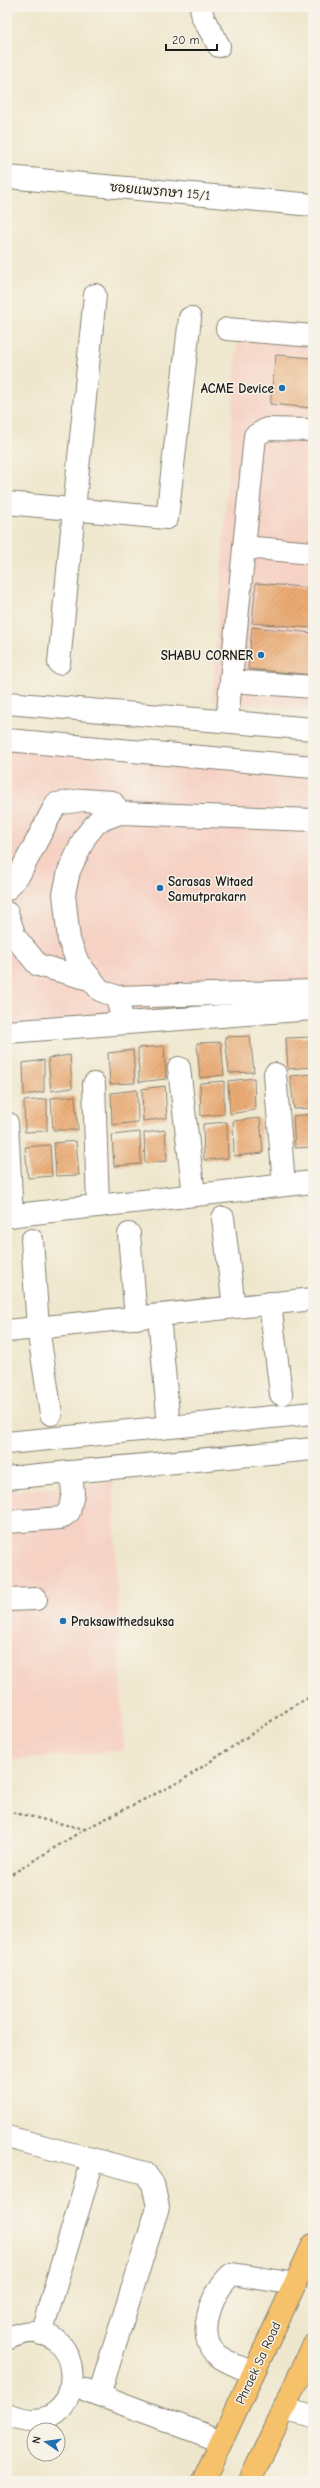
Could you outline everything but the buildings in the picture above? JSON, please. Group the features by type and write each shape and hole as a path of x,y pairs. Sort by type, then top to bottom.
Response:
{"main road":[{"name":"Phraek Sa Road","path":"203,2481 313,2245"},
{"path":"250,2481 313,2346"}],"street":[{"path":"201,7 203,18 219,46"},
{"name":"ซอยแพรกษา 15/1","path":"7,177 313,205"},
{"path":"59,663 95,295"},
{"path":"7,503 167,518 190,318"},
{"path":"227,329 313,336"},
{"path":"227,722 255,436 267,429 313,430"},
{"path":"244,547 313,553"},
{"path":"231,681 313,687"},
{"path":"7,703 313,729"},
{"path":"7,740 313,767"},
{"path":"7,889 20,874 56,804 83,800 112,802 120,813"},
{"path":"313,820 120,813 98,821 84,837 69,871 64,894 69,940 78,963 89,979 100,990 117,997 313,991"},
{"path":"7,913 15,937 38,965 89,979"},
{"path":"117,997 123,1023"},
{"path":"7,1032 313,1009"},
{"path":"180,1068 194,1195"},
{"path":"275,1074 284,1185"},
{"path":"94,1084 98,1206"},
{"path":"7,1123 10,1216 313,1182"},
{"path":"222,1218 234,1307"},
{"path":"129,1234 136,1318"},
{"path":"32,1240 38,1328 51,1414"},
{"path":"7,1331 313,1299"},
{"path":"270,1303 281,1394"},
{"path":"159,1315 169,1426"},
{"path":"7,1443 313,1413"},
{"path":"7,1485 71,1476 313,1450"},
{"path":"7,1478 71,1476"},
{"path":"7,1522 62,1518 69,1512 72,1504 71,1476"},
{"path":"7,1600 36,1599"},
{"path":"7,2138 145,2173 153,2184 158,2206 99,2395"},
{"path":"41,2334 93,2160"},
{"path":"254,2373 218,2356 211,2347 207,2317 222,2282 232,2274 295,2284"},
{"path":"7,2339 17,2334 32,2332 41,2334 58,2342 67,2353 72,2367 72,2385 69,2396 60,2407 48,2416 35,2420 20,2419 7,2414"},
{"path":"72,2385 222,2441"},
{"path":"283,2409 313,2417"}],"path":[{"path":"7,1877 85,1829 181,1781 298,1703 313,1696"},
{"path":"7,1811 85,1829"}],"shaded area":[{"path":"239,318 313,325 313,709 212,702"},
{"name":"Sarasas Witaed Samutprakarn","path":"7,733 313,757 313,1020 7,1039"},
{"name":"Praksawithedsuksa","path":"113,1482 124,1750 7,1761 7,1492"}],"place":[{"name":"ACME Device","path":"282,388"},
{"name":"SHABU CORNER","path":"261,655"},
{"name":"Sarasas Witaed Samutprakarn","path":"160,888"},
{"name":"Praksawithedsuksa","path":"63,1621"}]}
